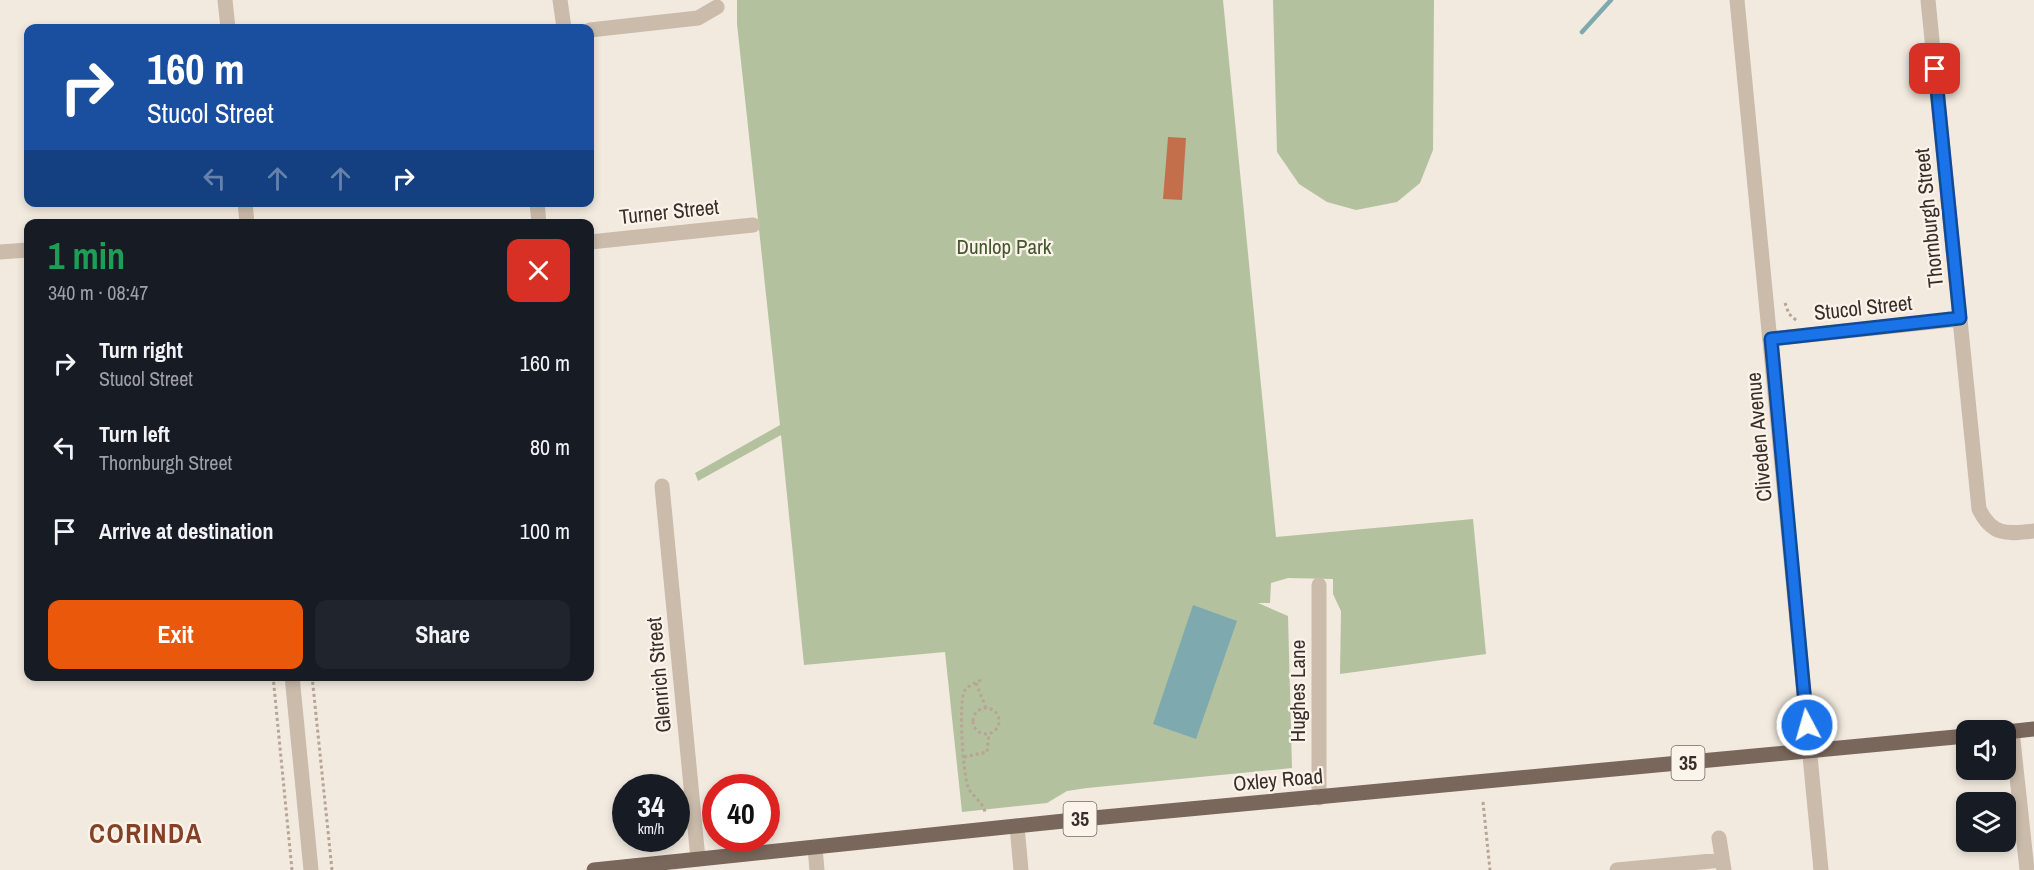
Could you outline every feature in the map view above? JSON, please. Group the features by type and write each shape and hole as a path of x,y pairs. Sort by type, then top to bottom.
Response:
{"main road":[{"path":"2016,731 2034,729"},
{"name":"Oxley Road","path":"594,870 1017,826 1956,737"}],"street":[{"path":"225,0 228,24"},
{"path":"560,0 563,24"},
{"name":"Cliveden Avenue","path":"1737,0 1821,870"},
{"name":"Thornburgh Street","path":"1929,0 1979,509 1986,522 1997,531 2011,533 2034,531"},
{"path":"594,30 698,18 717,7"},
{"name":"Turner Street","path":"594,242 753,225"},
{"path":"0,252 24,250"},
{"name":"Stucol Street","path":"1771,339 1960,318"},
{"name":"Glenrich Street","path":"662,486 698,859"},
{"name":"Hughes Lane","path":"1319,585 1319,798"},
{"path":"292,681 311,870"},
{"path":"2015,780 2027,870"},
{"path":"1017,826 1021,870"},
{"path":"1617,870 1723,865 1719,838"},
{"path":"815,848 817,870"}],"path":[{"path":"1785,303 1789,314 1802,323"},
{"path":"981,680 966,688 962,702 964,757 969,789 984,807 985,813"},
{"path":"273,681 292,870"},
{"path":"313,681 332,870"},
{"path":"976,683 986,708 997,713 1000,721 997,729 989,734 977,731 973,723 975,714 986,708"},
{"path":"964,757 987,752 989,734"},
{"path":"1483,802 1490,870"}],"green space":[{"name":"Dunlop Park","path":"737,0 1223,0 1276,537 1473,519 1486,654 1340,674 1341,611 1333,594 1333,579 1288,578 1271,583 1270,603 1258,603 1288,616 1292,768 1087,788 1067,791 1047,803 962,812 945,652 804,665 781,435 698,481 695,473 780,425 737,24"},
{"path":"1273,0 1434,0 1433,150 1420,183 1397,202 1356,210 1327,202 1299,184 1277,152"}],"water":[{"path":"1193,605 1237,621 1196,739 1153,724"}],"building":[{"path":"1168,137 1186,138 1182,200 1163,199"}],"waterway":[{"path":"1582,32 1611,0"}],"district":[{"name":"CORINDA","path":"146,834"}],"route":[{"path":"1807,725 1771,339 1960,318 1935,69"}]}
